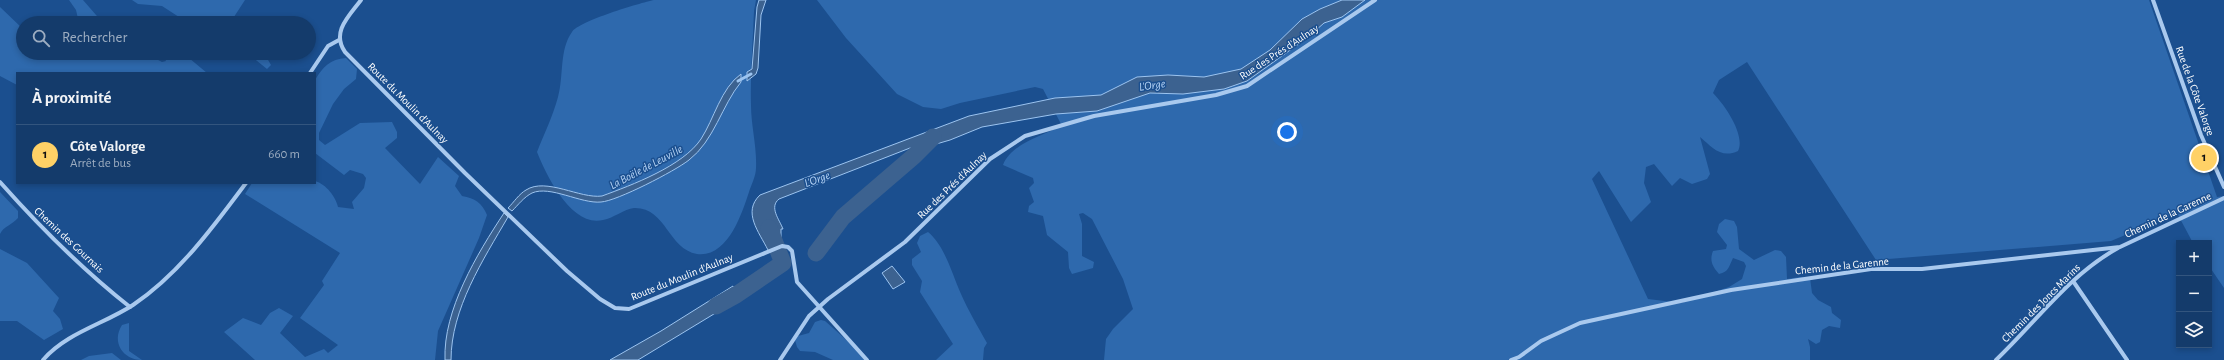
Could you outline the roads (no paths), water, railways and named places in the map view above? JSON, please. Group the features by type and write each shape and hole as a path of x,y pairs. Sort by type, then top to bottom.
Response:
{"street":[{"path":"311,72 328,46 339,40 340,30 361,0"},
{"name":"Rue des Prés d'Aulnay","path":"780,360 809,316 891,254 990,159 1025,136 1094,116 1216,95 1247,86 1375,0"},
{"name":"Rue de la Côte Valorge","path":"2153,0 2201,135 2224,187"},
{"name":"Route du Moulin d'Aulnay","path":"339,40 345,52 502,208 572,275 600,299 615,308 629,309 782,246 788,247 792,251 797,282 819,307"},
{"name":"Chemin des Gournais","path":"0,182 34,221 130,307"},
{"path":"43,360 66,341 130,307 150,293 187,256 245,184"},
{"name":"Chemin de la Garenne","path":"1511,360 1519,357 1541,341 1580,323 1731,290 1871,269 1922,269 2120,247 2224,198"},
{"name":"Chemin des Joncs Marins","path":"1996,360 2073,281 2099,259 2120,247"},
{"path":"2073,281 2127,360"},
{"path":"819,307 867,360"}],"water":[{"path":"759,0 766,0 761,15 758,68 756,74 747,81 747,72 752,69 757,7"},
{"path":"1342,0 1365,0 1342,17 1324,23 1307,38 1247,81 1224,89 1183,94 1150,93 1097,111 1056,114 982,127 950,140 926,147 910,148 779,199 776,202 775,209 783,229 781,229 781,245 768,250 754,222 752,208 760,195 969,116 1055,98 1101,95 1137,77 1168,75 1204,77 1241,69 1270,50 1302,19 1320,9"},
{"path":"741,74 741,82 728,101 705,143 689,160 672,171 620,197 601,202 593,202 548,191 539,191 526,197 512,211 508,208 523,192 534,187 553,187 593,196 602,196 656,174 670,166 693,149 701,139 723,95 734,80"},
{"path":"504,213 508,217 479,268 462,304 452,341 451,360 445,360 446,341 456,302 473,264"},
{"path":"892,266 905,282 893,289 882,273"},
{"path":"733,286 737,300 638,360 610,360 661,331"}],"waterway":[{"name":"La Boële de Leuville","path":"738,81 751,74"},
{"name":"L'Orge","path":"816,253 843,217 914,156 933,137"},
{"name":"L'Orge","path":"716,306 736,295 783,263 769,228"}],"place":[{"name":"Côte Valorge","path":"2204,158"}]}
